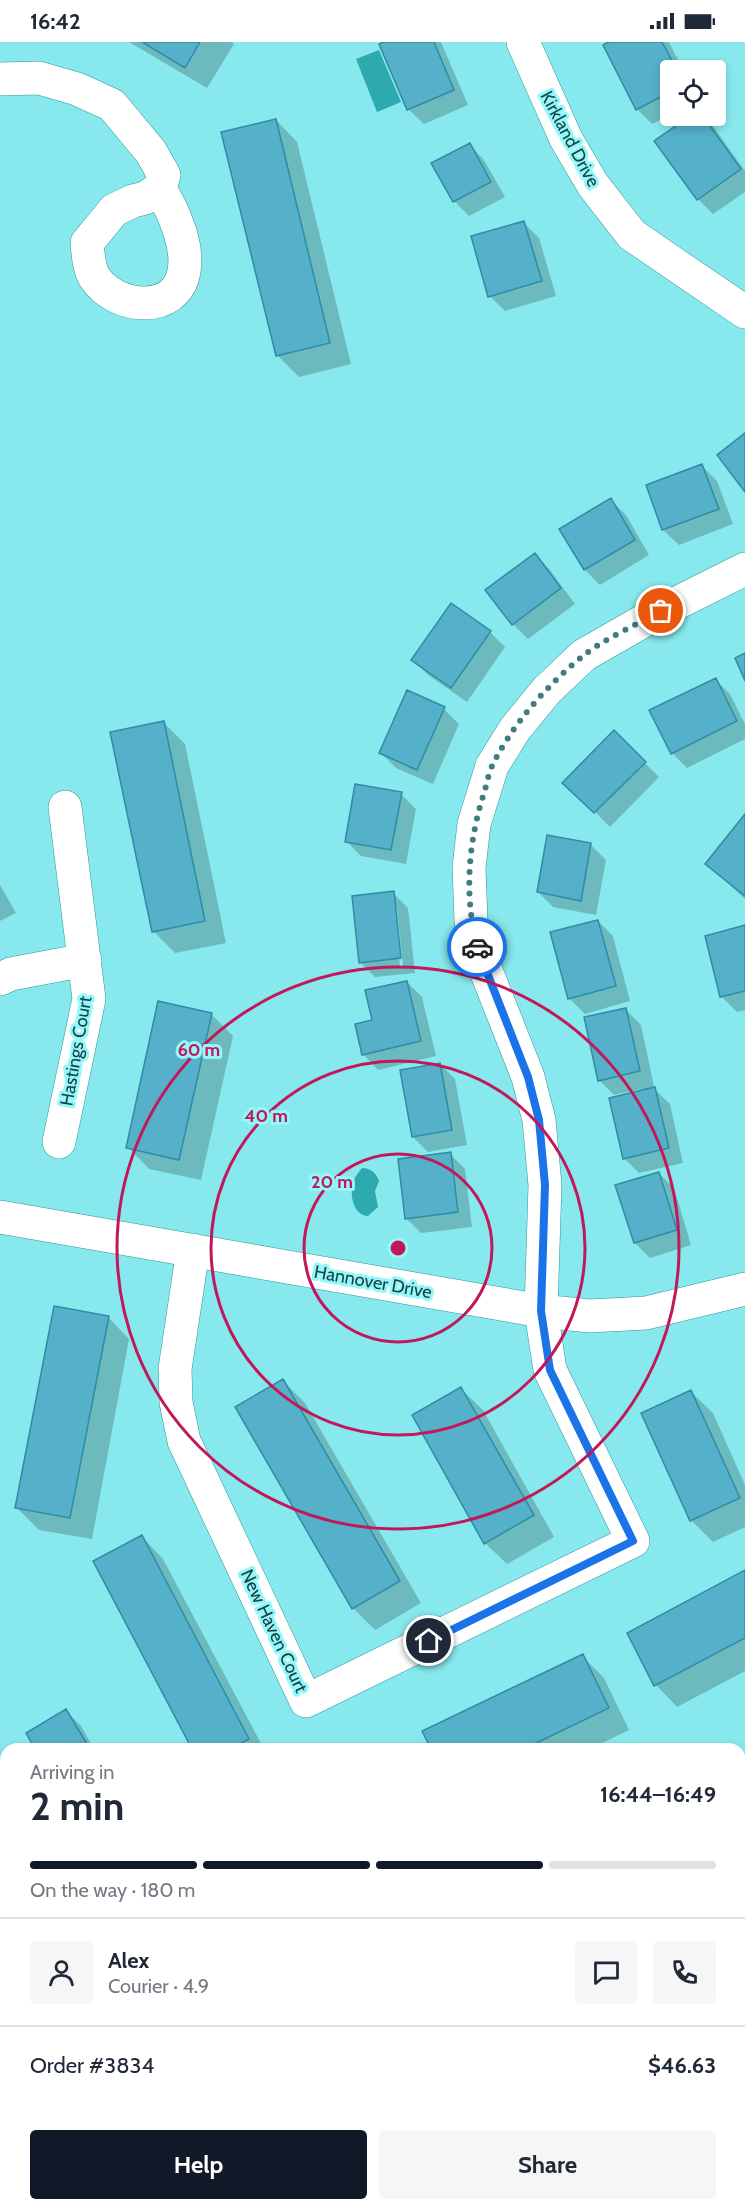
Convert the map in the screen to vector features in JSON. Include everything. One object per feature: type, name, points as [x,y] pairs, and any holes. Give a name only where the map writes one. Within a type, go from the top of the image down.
[{"type":"street","name":"Kirkland Drive","points":[[523,42],[566,139],[592,185],[632,235],[745,312]]},
{"type":"street","points":[[0,79],[39,78],[77,89],[112,105],[151,152],[164,175],[161,188]]},
{"type":"street","points":[[541,1311],[545,1185],[539,1120],[528,1077],[489,981],[477,948],[471,921],[469,867],[474,824],[492,766],[515,729],[546,690],[584,655],[661,611],[745,569]]},
{"type":"street","name":"Hastings Court","points":[[59,1142],[89,999],[65,807]]},
{"type":"street","points":[[0,979],[11,974],[85,960]]},
{"type":"street","name":"Hannover Drive","points":[[0,1216],[541,1311],[590,1316],[646,1313],[745,1289]]},
{"type":"street","name":"New Haven Court","points":[[193,1250],[175,1369],[176,1402],[184,1441],[306,1701],[633,1541],[550,1370],[541,1311]]},
{"type":"water","points":[[379,50],[401,102],[377,112],[356,59]]},
{"type":"water","points":[[362,1168],[373,1171],[379,1181],[375,1191],[378,1207],[368,1216],[358,1212],[352,1196],[354,1180]]},
{"type":"building","points":[[142,42],[200,42],[185,68]]},
{"type":"building","points":[[383,42],[434,42],[454,90],[407,110],[379,44]]},
{"type":"building","points":[[608,42],[662,42],[672,60],[660,60],[660,97],[636,110],[603,45]]},
{"type":"building","points":[[276,119],[330,343],[276,356],[221,132]]},
{"type":"building","points":[[676,126],[710,126],[741,169],[697,200],[654,141]]},
{"type":"building","points":[[470,143],[491,182],[453,202],[431,163]]},
{"type":"building","points":[[524,221],[542,281],[488,297],[471,236]]},
{"type":"building","points":[[745,433],[745,492],[717,455]]},
{"type":"building","points":[[702,464],[719,509],[662,530],[646,485]]},
{"type":"building","points":[[611,498],[635,540],[584,570],[559,529]]},
{"type":"building","points":[[535,553],[561,588],[512,625],[485,590]]},
{"type":"building","points":[[451,603],[491,631],[451,688],[411,660]]},
{"type":"building","points":[[745,653],[745,681],[735,658]]},
{"type":"building","points":[[716,678],[737,721],[671,754],[649,710]]},
{"type":"building","points":[[407,690],[445,707],[417,770],[379,753]]},
{"type":"building","points":[[164,721],[205,921],[152,932],[110,732]]},
{"type":"building","points":[[614,730],[646,762],[594,813],[562,783]]},
{"type":"building","points":[[355,784],[402,792],[391,850],[345,842]]},
{"type":"building","points":[[745,814],[745,896],[705,864]]},
{"type":"building","points":[[547,835],[591,843],[581,901],[537,892]]},
{"type":"building","points":[[394,891],[401,958],[359,963],[352,896]]},
{"type":"building","points":[[598,920],[616,986],[568,999],[550,932]]},
{"type":"building","points":[[745,925],[745,991],[720,997],[705,936]]},
{"type":"building","points":[[407,981],[421,1041],[362,1055],[355,1024],[372,1020],[365,990]]},
{"type":"building","points":[[158,1001],[212,1013],[179,1160],[126,1148]]},
{"type":"building","points":[[626,1008],[640,1071],[598,1081],[584,1017]]},
{"type":"building","points":[[440,1063],[452,1130],[412,1137],[400,1070]]},
{"type":"building","points":[[655,1087],[669,1148],[623,1159],[609,1098]]},
{"type":"building","points":[[451,1152],[458,1212],[405,1219],[398,1159]]},
{"type":"building","points":[[659,1172],[677,1230],[634,1243],[615,1185]]},
{"type":"building","points":[[54,1306],[109,1316],[70,1518],[15,1508]]},
{"type":"building","points":[[283,1379],[400,1581],[352,1609],[235,1407]]},
{"type":"building","points":[[461,1387],[534,1515],[484,1544],[412,1415]]},
{"type":"building","points":[[691,1390],[740,1498],[690,1521],[641,1413]]},
{"type":"building","points":[[142,1535],[249,1739],[242,1743],[189,1743],[93,1561]]},
{"type":"building","points":[[745,1570],[745,1638],[654,1686],[627,1633]]},
{"type":"building","points":[[583,1654],[609,1708],[536,1743],[428,1743],[422,1731]]},
{"type":"building","points":[[66,1709],[86,1743],[32,1743],[26,1733]]},
{"type":"way so far","points":[[477,947],[471,921],[469,867],[474,824],[492,766],[515,729],[546,690],[584,655],[661,611]]},
{"type":"route","points":[[429,1641],[633,1541],[550,1370],[541,1311],[545,1185],[539,1120],[528,1077],[477,947]]}]
